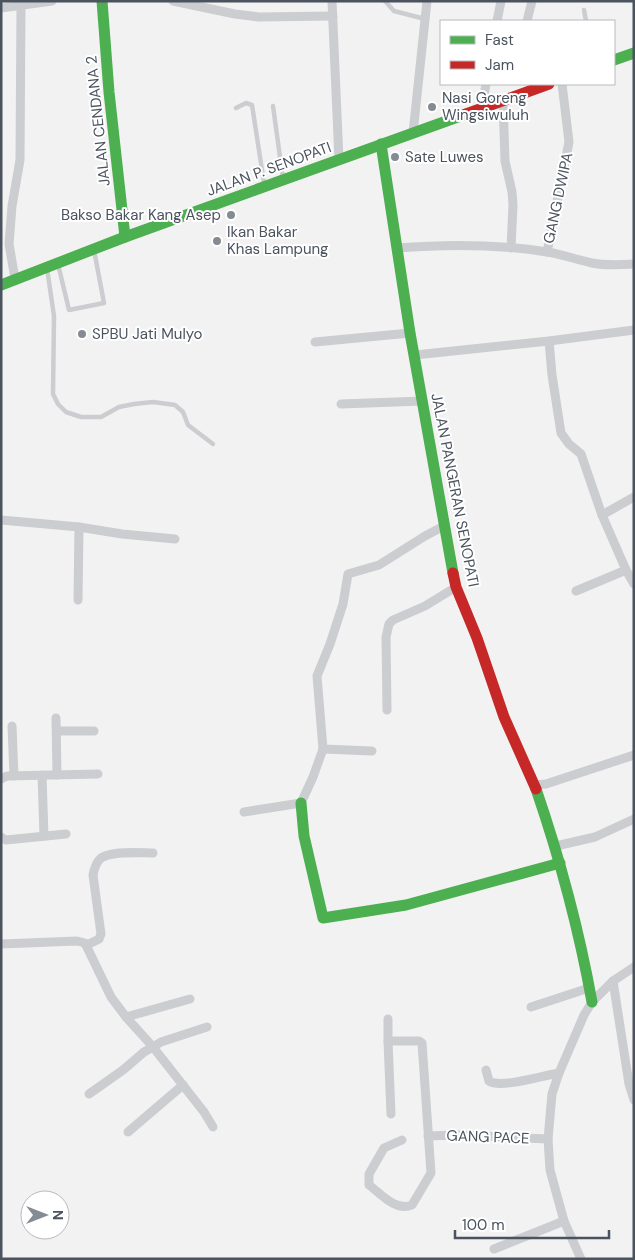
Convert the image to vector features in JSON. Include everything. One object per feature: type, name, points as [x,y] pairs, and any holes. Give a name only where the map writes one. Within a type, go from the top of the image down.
[{"type":"street","points":[[1,8],[52,1]]},
{"type":"street","name":"JALAN CENDANA 2","points":[[102,1],[109,92],[125,237]]},
{"type":"street","points":[[173,1],[235,14],[259,16],[333,16]]},
{"type":"street","points":[[332,1],[339,160]]},
{"type":"street","points":[[413,133],[426,1]]},
{"type":"street","points":[[497,20],[501,1]]},
{"type":"street","points":[[527,20],[532,1]]},
{"type":"street","points":[[16,279],[9,244],[12,206],[20,160],[21,4]]},
{"type":"street","points":[[615,60],[634,53]]},
{"type":"street","points":[[482,108],[486,85]]},
{"type":"street","name":"GANG DWIPA","points":[[547,252],[569,142],[562,85]]},
{"type":"street","name":"JALAN P. SENOPATI","points":[[1,285],[125,237],[482,108],[531,87]]},
{"type":"street","points":[[503,100],[505,161],[513,205],[511,248]]},
{"type":"street","name":"JALAN PANGERAN SENOPATI","points":[[382,144],[410,333],[456,587],[477,638],[504,717],[535,785],[556,846],[584,959],[592,1002]]},
{"type":"street","points":[[397,248],[440,244],[511,248],[547,252],[593,263],[609,265],[634,264]]},
{"type":"street","points":[[415,355],[634,330]]},
{"type":"street","points":[[315,342],[410,333]]},
{"type":"street","points":[[549,341],[561,432],[569,444],[581,454],[602,515],[634,584]]},
{"type":"street","points":[[341,404],[423,401]]},
{"type":"street","points":[[602,515],[634,497]]},
{"type":"street","points":[[1,520],[79,527],[122,534],[175,539]]},
{"type":"street","points":[[444,526],[424,536],[379,565],[348,574],[343,604],[317,676],[323,749],[301,803],[304,836],[324,918],[406,905],[560,863]]},
{"type":"street","points":[[78,600],[79,527]]},
{"type":"street","points":[[576,591],[626,570]]},
{"type":"street","points":[[387,710],[386,637],[389,624],[393,620],[425,606],[456,587]]},
{"type":"street","points":[[56,718],[57,775]]},
{"type":"street","points":[[12,726],[14,776]]},
{"type":"street","points":[[56,731],[94,731]]},
{"type":"street","points":[[323,749],[372,751]]},
{"type":"street","points":[[535,785],[546,784],[634,755]]},
{"type":"street","points":[[1,779],[7,776],[98,774]]},
{"type":"street","points":[[42,775],[44,836]]},
{"type":"street","points":[[244,812],[301,803]]},
{"type":"street","points":[[556,846],[595,837],[634,819]]},
{"type":"street","points":[[1,837],[6,840],[66,834]]},
{"type":"street","points":[[87,945],[99,939],[101,934],[93,875],[100,858],[112,854],[153,852]]},
{"type":"street","points":[[1,944],[82,941],[87,945],[111,996],[204,1112],[213,1127]]},
{"type":"street","points":[[581,1259],[564,1221],[550,1170],[548,1139],[552,1094],[558,1072],[584,1015],[592,1002],[614,981],[634,967]]},
{"type":"street","points":[[614,981],[629,1084],[634,1100]]},
{"type":"street","points":[[531,1007],[588,988]]},
{"type":"street","points":[[126,1017],[190,999]]},
{"type":"street","points":[[388,1019],[391,1114]]},
{"type":"street","points":[[89,1094],[123,1070],[144,1052],[161,1042],[207,1027]]},
{"type":"street","points":[[388,1041],[419,1041],[422,1044],[431,1173],[412,1206],[407,1208],[395,1205],[369,1184],[369,1174],[384,1148],[402,1140]]},
{"type":"street","points":[[486,1070],[489,1081],[493,1084],[519,1081],[558,1072]]},
{"type":"street","points":[[128,1132],[183,1086]]},
{"type":"street","name":"GANG PACE","points":[[428,1136],[457,1135],[548,1139]]},
{"type":"street","points":[[494,1249],[564,1221]]},
{"type":"lane","points":[[385,1],[394,11],[425,20]]},
{"type":"lane","points":[[584,10],[586,20]]},
{"type":"lane","points":[[236,108],[246,103],[252,106],[265,187]]},
{"type":"lane","points":[[273,106],[283,180]]},
{"type":"lane","points":[[58,263],[69,310],[104,303],[94,249]]},
{"type":"lane","points":[[47,267],[54,316],[53,394],[58,404],[66,412],[81,417],[101,417],[119,407],[134,404],[153,402],[174,405],[183,412],[188,425],[212,444]]},
{"type":"traffic: fast","points":[[102,1],[109,92],[125,237]]},
{"type":"traffic: fast","points":[[615,60],[634,53]]},
{"type":"traffic: fast","points":[[1,285],[125,237],[466,114]]},
{"type":"traffic: fast","points":[[381,144],[410,333],[453,573]]},
{"type":"traffic: fast","points":[[536,789],[568,895],[592,1002]]},
{"type":"traffic: fast","points":[[301,803],[304,836],[323,918],[406,905],[560,863]]},
{"type":"traffic: jam","points":[[466,114],[546,85]]},
{"type":"traffic: jam","points":[[453,573],[456,587],[477,638],[504,717],[536,789]]},
{"type":"place","name":"Nasi Goreng Wingsiwuluh","points":[[432,107]]},
{"type":"place","name":"Sate Luwes","points":[[395,157]]},
{"type":"place","name":"Bakso Bakar Kang Asep","points":[[231,215]]},
{"type":"place","name":"Ikan Bakar Khas Lampung","points":[[217,241]]},
{"type":"place","name":"SPBU Jati Mulyo","points":[[82,334]]}]
